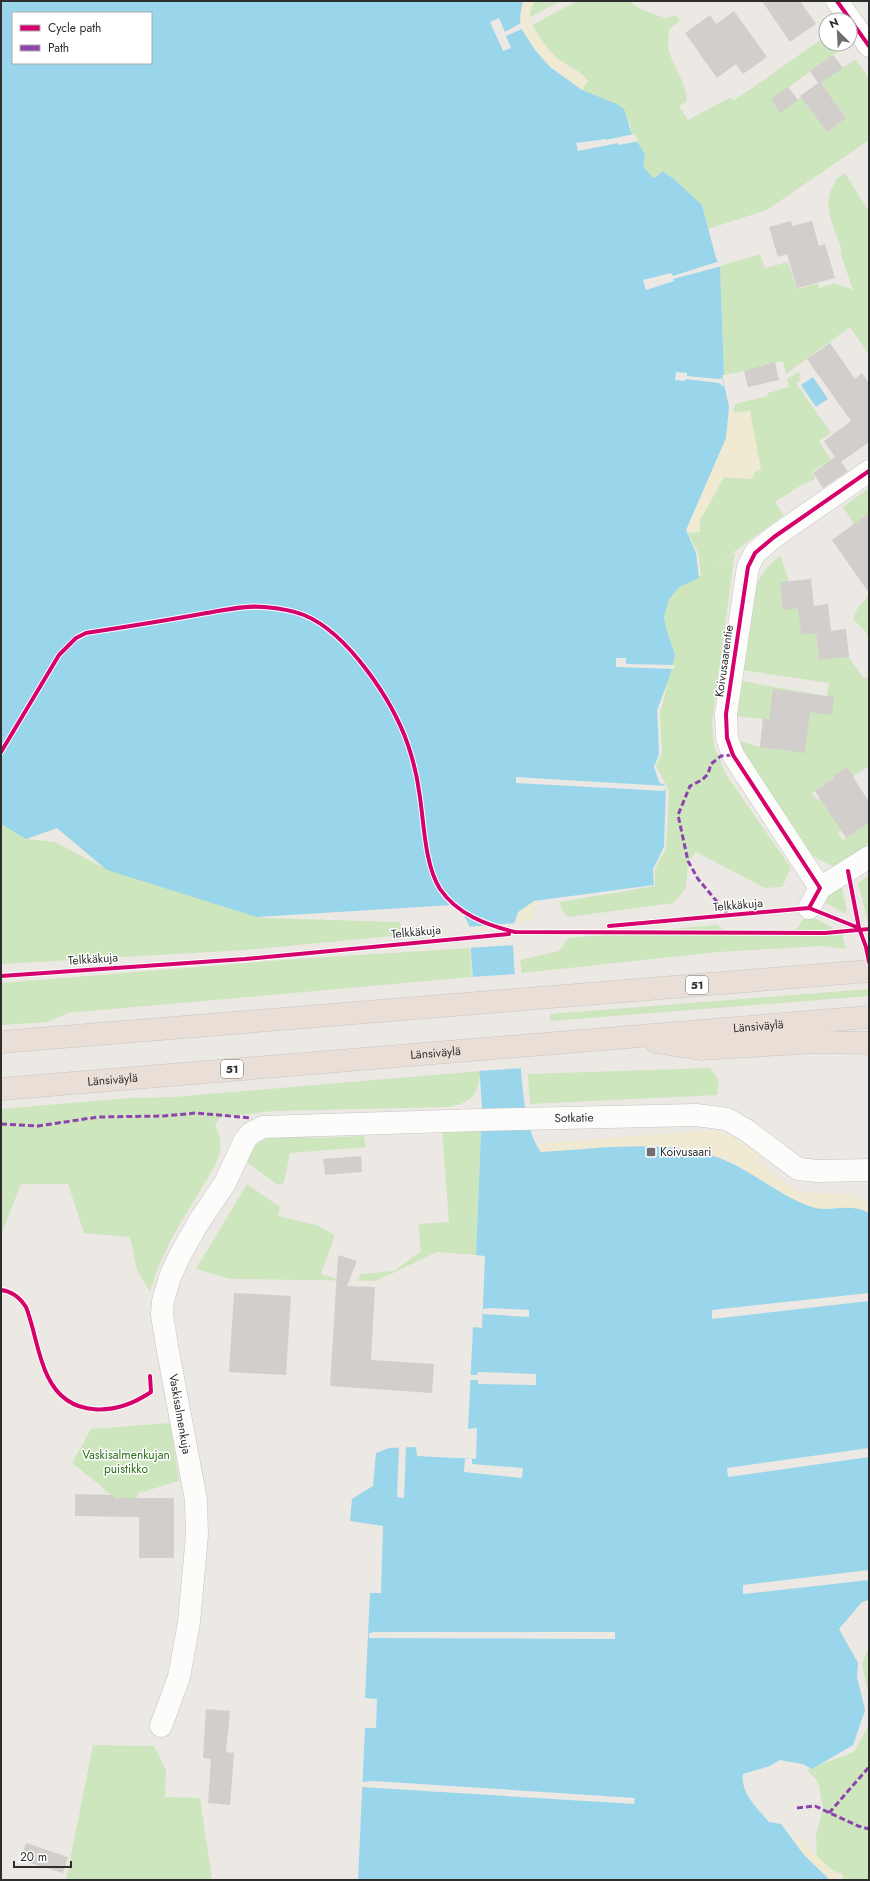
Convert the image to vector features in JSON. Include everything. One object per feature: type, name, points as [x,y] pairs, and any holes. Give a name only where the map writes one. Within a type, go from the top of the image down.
[{"type":"highway","name":"51","points":[[1,1042],[869,971]]},
{"type":"highway","name":"Länsiväylä","points":[[1,1089],[528,1044],[869,1017]]},
{"type":"highway","points":[[619,1037],[702,1049],[816,1042],[869,1043]]},
{"type":"street","points":[[837,1],[869,46]]},
{"type":"street","name":"Koivusaarentie","points":[[820,888],[733,755],[727,738],[726,714],[748,567],[755,553],[774,537],[869,471]]},
{"type":"street","points":[[809,908],[820,888],[869,858]]},
{"type":"street","name":"Sotkatie","points":[[263,1127],[696,1115],[727,1119],[746,1130],[798,1169],[818,1171],[869,1170]]},
{"type":"street","name":"Vaskisalmenkuja","points":[[161,1726],[179,1677],[189,1622],[197,1535],[196,1500],[167,1346],[162,1315],[163,1301],[170,1277],[179,1256],[198,1223],[225,1183],[245,1140],[251,1133],[263,1127]]},
{"type":"green space","points":[[535,1],[561,1],[530,17],[530,9]]},
{"type":"green space","points":[[577,1],[629,1],[639,8],[666,18],[677,15],[680,21],[669,29],[668,42],[672,60],[685,88],[687,101],[679,106],[688,120],[729,98],[735,100],[818,42],[818,52],[837,52],[771,100],[780,112],[801,97],[827,132],[846,118],[821,83],[854,60],[857,61],[869,79],[869,140],[767,210],[708,229],[702,205],[658,176],[653,178],[643,166],[645,154],[631,132],[630,123],[599,112],[582,90],[588,81],[585,77],[552,54],[532,25]]},
{"type":"green space","points":[[845,173],[869,212],[869,355],[850,327],[786,374],[783,361],[760,366],[760,368],[724,375],[720,266],[760,254],[765,268],[788,262],[797,289],[818,283],[819,288],[835,283],[853,290],[840,252],[842,251],[830,216],[829,207],[831,190],[836,182],[835,180]]},
{"type":"green space","points":[[799,372],[801,376],[799,378],[801,380],[796,383],[831,433],[819,441],[831,460],[812,472],[815,479],[800,486],[775,502],[784,515],[701,576],[698,553],[688,533],[700,532],[700,520],[724,477],[751,479],[750,411],[733,413],[735,404],[768,396],[768,393],[789,387],[787,379]]},
{"type":"green space","points":[[869,488],[869,523],[854,524],[843,507]]},
{"type":"green space","points":[[686,530],[696,553],[699,577],[735,552],[712,722],[714,745],[725,773],[791,868],[782,887],[765,888],[696,852],[688,861],[686,888],[674,903],[568,917],[562,910],[559,902],[655,886],[655,869],[666,848],[669,791],[656,766],[662,752],[660,712],[668,682],[657,710],[659,739],[640,658]]},
{"type":"green space","points":[[780,555],[789,581],[780,583],[783,609],[798,608],[801,635],[816,633],[819,660],[849,657],[864,679],[869,676],[869,766],[851,777],[846,771],[812,793],[817,800],[820,798],[841,831],[838,833],[843,840],[869,823],[869,844],[834,867],[809,854],[736,740],[760,747],[763,719],[735,716],[741,681],[827,696],[829,683],[742,670],[756,585],[764,571]]},
{"type":"green space","points":[[869,595],[869,641],[866,632],[853,619],[857,609]]},
{"type":"green space","points":[[1,646],[263,918],[400,922],[403,935],[245,950],[1,964]],"holes":[[[57,828],[104,868],[55,842],[27,839]]]},
{"type":"green space","points":[[869,875],[869,927],[858,883]]},
{"type":"green space","points":[[842,887],[847,910],[844,913],[822,901],[822,899]]},
{"type":"green space","points":[[804,919],[816,919],[841,932],[846,949],[823,946],[718,952],[522,973],[520,960],[559,951],[568,938],[717,925],[731,935],[795,930]]},
{"type":"green space","points":[[470,948],[472,977],[68,1013],[48,1022],[1,1025],[1,983],[295,959]]},
{"type":"green space","points":[[869,989],[869,996],[550,1021],[550,1014]]},
{"type":"green space","points":[[710,1068],[719,1081],[717,1095],[530,1104],[528,1074]]},
{"type":"green space","points":[[480,1071],[478,1086],[473,1096],[463,1103],[449,1107],[273,1111],[221,1117],[215,1125],[219,1134],[221,1148],[218,1158],[169,1245],[158,1268],[150,1292],[137,1270],[130,1237],[84,1233],[68,1184],[21,1184],[1,1235],[1,1109],[129,1098],[173,1097]]},
{"type":"green space","points":[[442,1131],[481,1131],[476,1255],[437,1252],[376,1281],[357,1281],[361,1274],[394,1271],[421,1251],[418,1224],[449,1222]]},
{"type":"green space","points":[[295,1135],[314,1138],[364,1136],[366,1147],[290,1153],[284,1183],[278,1185],[249,1164],[247,1159],[256,1145],[261,1141],[272,1137]]},
{"type":"green space","points":[[247,1184],[280,1207],[278,1216],[316,1225],[335,1235],[321,1274],[333,1278],[355,1281],[230,1279],[196,1269]]},
{"type":"green space","name":"Vaskisalmenkujan puistikko","points":[[170,1423],[179,1481],[139,1493],[127,1517],[109,1494],[72,1463],[91,1429]]},
{"type":"green space","points":[[869,1647],[869,1697],[862,1664]]},
{"type":"green space","points":[[857,1677],[865,1710],[853,1745],[819,1765],[854,1752],[869,1725],[869,1880],[842,1880],[843,1875],[817,1862],[816,1835],[823,1807],[818,1782],[807,1770],[811,1768],[803,1764],[780,1760]]},
{"type":"green space","points":[[93,1745],[154,1746],[166,1770],[165,1797],[200,1798],[212,1880],[66,1880]]},
{"type":"sand","points":[[523,1],[535,1],[530,14],[532,25],[540,38],[557,58],[586,78],[588,81],[582,90],[550,67],[535,50],[521,28],[520,16]]},
{"type":"sand","points":[[729,407],[733,413],[750,411],[761,469],[755,472],[752,479],[724,477],[700,519],[700,532],[686,530],[726,438]]},
{"type":"sand","points":[[539,900],[531,921],[514,922],[518,912],[533,901]]},
{"type":"sand","points":[[711,1130],[734,1137],[759,1154],[758,1161],[798,1192],[853,1195],[869,1203],[869,1213],[854,1208],[819,1209],[812,1207],[788,1196],[731,1163],[699,1152],[677,1148],[631,1146],[541,1152],[535,1144]]},
{"type":"sand","points":[[802,1838],[809,1849],[840,1877],[839,1880],[830,1880],[804,1855],[793,1840]]},
{"type":"water","points":[[1,1],[523,1],[520,16],[521,28],[535,50],[550,67],[582,90],[617,104],[624,109],[631,132],[645,154],[643,166],[653,178],[658,176],[662,171],[674,179],[702,205],[716,258],[720,266],[724,375],[722,375],[729,407],[726,438],[686,530],[696,553],[699,578],[679,587],[669,599],[664,617],[675,655],[670,675],[657,710],[659,754],[654,767],[659,782],[666,786],[664,847],[653,869],[654,885],[534,901],[518,912],[512,930],[523,1094],[529,1127],[534,1141],[541,1152],[631,1146],[677,1148],[699,1152],[731,1163],[788,1196],[812,1207],[819,1209],[854,1208],[869,1213],[869,1600],[862,1602],[839,1629],[858,1663],[857,1677],[865,1710],[853,1745],[812,1769],[803,1764],[780,1760],[770,1766],[743,1774],[744,1788],[755,1806],[769,1822],[781,1824],[804,1855],[830,1880],[358,1880],[365,1728],[376,1728],[377,1699],[365,1698],[370,1593],[381,1593],[383,1526],[350,1521],[352,1499],[373,1486],[376,1453],[389,1448],[416,1447],[417,1456],[476,1459],[477,1428],[468,1429],[473,1327],[482,1328],[485,1256],[476,1255],[482,1107],[469,925],[462,912],[452,905],[257,917],[107,870],[57,828],[26,839],[1,824]]},
{"type":"water","points":[[813,377],[828,399],[816,407],[801,385]]},
{"type":"pier","points":[[499,18],[505,32],[523,22],[524,28],[506,36],[511,48],[503,51],[490,22]]},
{"type":"pier","points":[[634,134],[639,141],[619,145],[618,143],[578,151],[576,143],[606,140]]},
{"type":"pier","points":[[720,261],[722,266],[673,279],[674,281],[646,290],[643,280],[671,273],[673,276]]},
{"type":"pier","points":[[676,372],[687,373],[687,376],[722,378],[724,387],[719,383],[686,379],[685,381],[675,380]]},
{"type":"pier","points":[[616,658],[626,658],[626,664],[675,665],[674,669],[616,667]]},
{"type":"pier","points":[[516,777],[666,786],[665,791],[516,783]]},
{"type":"pier","points":[[516,923],[514,930],[515,945],[468,948],[467,927]]},
{"type":"pier","points":[[517,974],[524,1068],[478,1071],[470,977]]},
{"type":"pier","points":[[869,1293],[869,1301],[712,1319],[712,1310]]},
{"type":"pier","points":[[493,1308],[529,1310],[529,1317],[483,1314],[483,1309]]},
{"type":"pier","points":[[478,1372],[536,1374],[536,1385],[478,1384],[478,1380],[470,1380],[470,1375],[477,1375]]},
{"type":"pier","points":[[399,1446],[406,1447],[404,1498],[397,1497]]},
{"type":"pier","points":[[869,1448],[869,1457],[728,1477],[727,1468]]},
{"type":"pier","points":[[465,1459],[472,1459],[472,1464],[523,1468],[522,1478],[464,1472]]},
{"type":"pier","points":[[869,1570],[869,1580],[743,1594],[743,1585]]},
{"type":"pier","points":[[615,1632],[615,1639],[369,1638],[369,1633]]},
{"type":"pier","points":[[374,1781],[635,1798],[634,1804],[361,1787],[361,1782]]},
{"type":"building","points":[[762,1],[800,1],[816,24],[790,42]]},
{"type":"building","points":[[734,11],[767,57],[743,74],[736,64],[717,78],[685,33],[710,15],[716,24]]},
{"type":"building","points":[[833,55],[843,68],[821,83],[846,118],[827,132],[800,96],[818,83],[810,71]]},
{"type":"building","points":[[788,87],[798,100],[780,113],[771,99]]},
{"type":"building","points":[[791,221],[792,226],[812,221],[819,246],[825,244],[835,278],[797,288],[787,254],[778,257],[769,227]]},
{"type":"building","points":[[830,343],[855,379],[862,373],[869,383],[869,442],[841,462],[848,471],[823,488],[813,473],[835,457],[824,441],[851,421],[807,359]]},
{"type":"building","points":[[775,362],[779,380],[748,387],[744,371]]},
{"type":"building","points":[[869,513],[869,593],[832,540]]},
{"type":"building","points":[[811,579],[814,606],[828,604],[831,631],[846,629],[849,657],[819,660],[816,633],[801,635],[798,608],[783,610],[780,582]]},
{"type":"building","points":[[773,689],[834,697],[832,715],[810,712],[805,753],[760,747],[763,719],[769,720]]},
{"type":"building","points":[[847,767],[869,802],[869,823],[846,838],[815,791],[835,778],[834,776]]},
{"type":"building","points":[[361,1156],[362,1172],[325,1175],[323,1159]]},
{"type":"building","points":[[338,1255],[357,1261],[347,1286],[375,1287],[371,1360],[434,1364],[432,1393],[330,1386]]},
{"type":"building","points":[[234,1293],[291,1296],[286,1375],[229,1372]]},
{"type":"building","points":[[75,1494],[114,1495],[114,1498],[174,1498],[174,1558],[139,1558],[139,1517],[75,1516]]},
{"type":"building","points":[[206,1709],[230,1711],[226,1752],[234,1753],[230,1805],[208,1803],[211,1759],[203,1758]]},
{"type":"building","points":[[26,1843],[68,1857],[63,1873],[20,1860]]},
{"type":"marked path","points":[[729,916],[698,879],[688,861],[678,815],[690,786],[702,780],[708,774],[711,764],[721,756],[733,755]]},
{"type":"marked path","points":[[1,1124],[38,1126],[98,1117],[164,1116],[196,1113],[252,1118]]},
{"type":"marked path","points":[[829,1813],[869,1767]]},
{"type":"marked path","points":[[797,1808],[815,1806],[858,1826],[869,1829]]},
{"type":"cycle path","points":[[837,1],[869,46]]},
{"type":"cycle path","points":[[809,908],[820,888],[733,755],[727,738],[726,714],[748,567],[755,553],[774,537],[869,471]]},
{"type":"cycle path","points":[[1,752],[59,655],[76,638],[86,633],[240,608],[264,607],[299,613],[320,624],[337,637],[352,652],[367,670],[392,709],[412,756],[421,802],[425,841],[435,879],[447,898],[464,912],[473,917],[493,926],[515,932],[825,933],[869,929]]},
{"type":"cycle path","points":[[848,871],[859,928],[866,947],[869,962]]},
{"type":"cycle path","name":"Telkkäkuja","points":[[609,926],[809,908],[859,928]]},
{"type":"cycle path","name":"Telkkäkuja","points":[[1,976],[245,959],[509,934]]},
{"type":"cycle path","points":[[1,1290],[9,1292],[15,1296],[26,1307],[44,1369],[57,1391],[68,1401],[81,1407],[95,1409],[109,1409],[124,1405],[138,1400],[151,1392],[150,1376]]},
{"type":"place","name":"Koivusaari","points":[[651,1152]]}]
